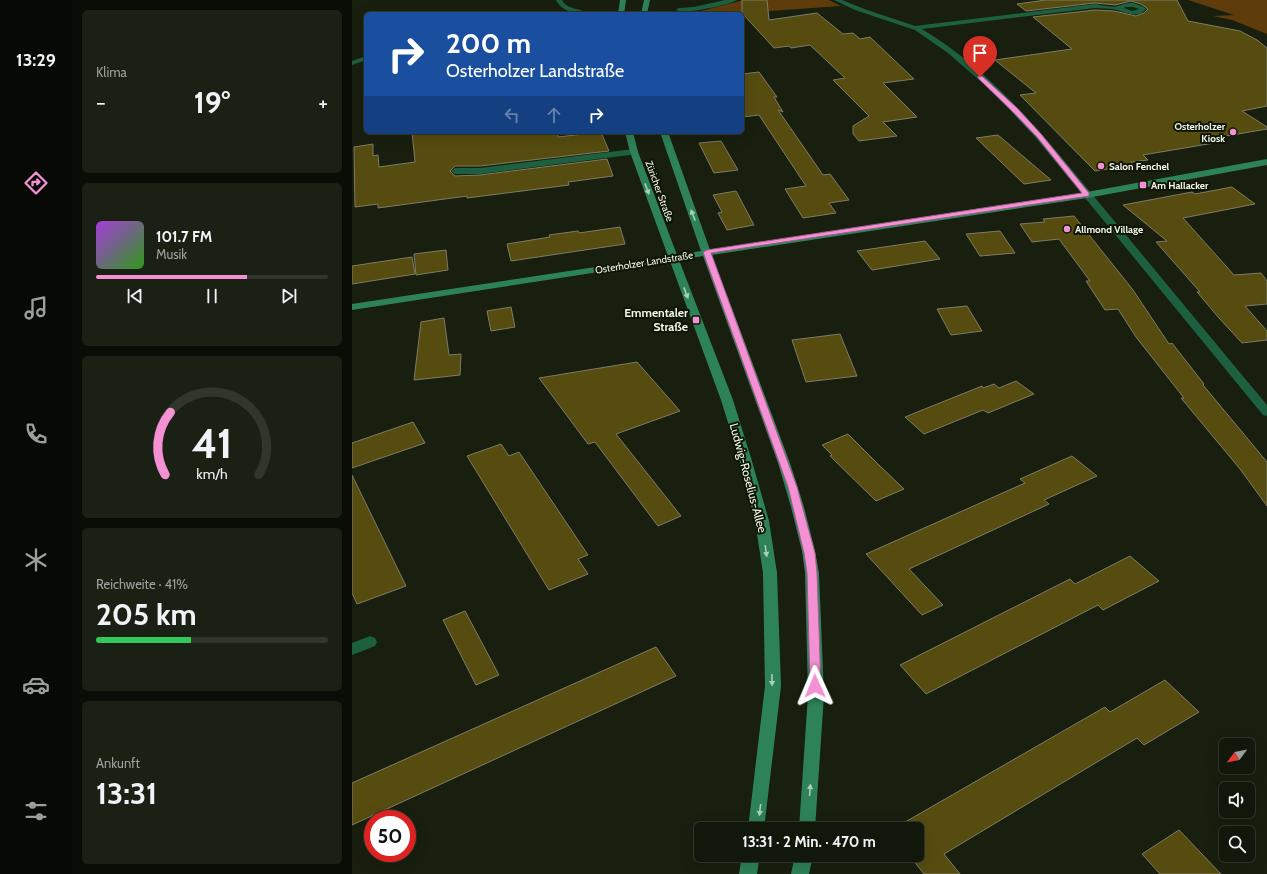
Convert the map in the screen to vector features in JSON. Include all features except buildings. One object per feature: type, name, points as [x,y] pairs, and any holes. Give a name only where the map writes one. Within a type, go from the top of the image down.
[{"type":"main road","points":[[620,12],[623,0]]},
{"type":"main road","points":[[644,12],[647,0]]},
{"type":"main road","name":"Züricher Straße","points":[[630,134],[634,152],[672,257]]},
{"type":"main road","name":"Züricher Straße","points":[[665,134],[678,177],[707,252]]},
{"type":"main road","name":"Osterholzer Landstraße","points":[[352,307],[672,257],[1087,195],[1267,162]]},
{"type":"main road","points":[[707,252],[792,487],[810,553],[816,695],[807,822]]},
{"type":"main road","name":"Ludwig-Roselius-Allee","points":[[672,257],[726,400],[745,458],[762,521],[770,573],[773,686],[757,822]]},
{"type":"main road","points":[[748,874],[750,862]]},
{"type":"main road","points":[[800,874],[803,862]]},
{"type":"street","points":[[559,0],[561,4],[569,9],[579,12]]},
{"type":"street","points":[[679,10],[694,9],[734,0]]},
{"type":"street","points":[[836,0],[849,6],[915,28],[937,41],[1014,110],[1039,136],[1267,412]]},
{"type":"street","points":[[915,28],[1095,6],[1120,8]]},
{"type":"street","points":[[352,63],[364,59]]},
{"type":"street","points":[[455,171],[480,171],[634,152]]},
{"type":"street","points":[[352,649],[370,642]]},
{"type":"shaded area","points":[[744,0],[829,0],[841,6],[744,13],[697,12]]},
{"type":"shaded area","points":[[1188,0],[1267,0],[1267,34],[1232,20],[1213,16],[1234,15]]},
{"type":"place","name":"Osterholzer Kiosk","points":[[1233,132]]},
{"type":"place","name":"Salon Fenchel","points":[[1101,166]]},
{"type":"place","name":"Am Hallacker","points":[[1143,185]]},
{"type":"place","name":"Allmond Village","points":[[1067,229]]},
{"type":"place","name":"Emmentaler Straße","points":[[696,320]]},
{"type":"route","points":[[815,686],[812,573],[810,553],[792,487],[707,252],[1087,195],[1039,136],[980,77]]}]
